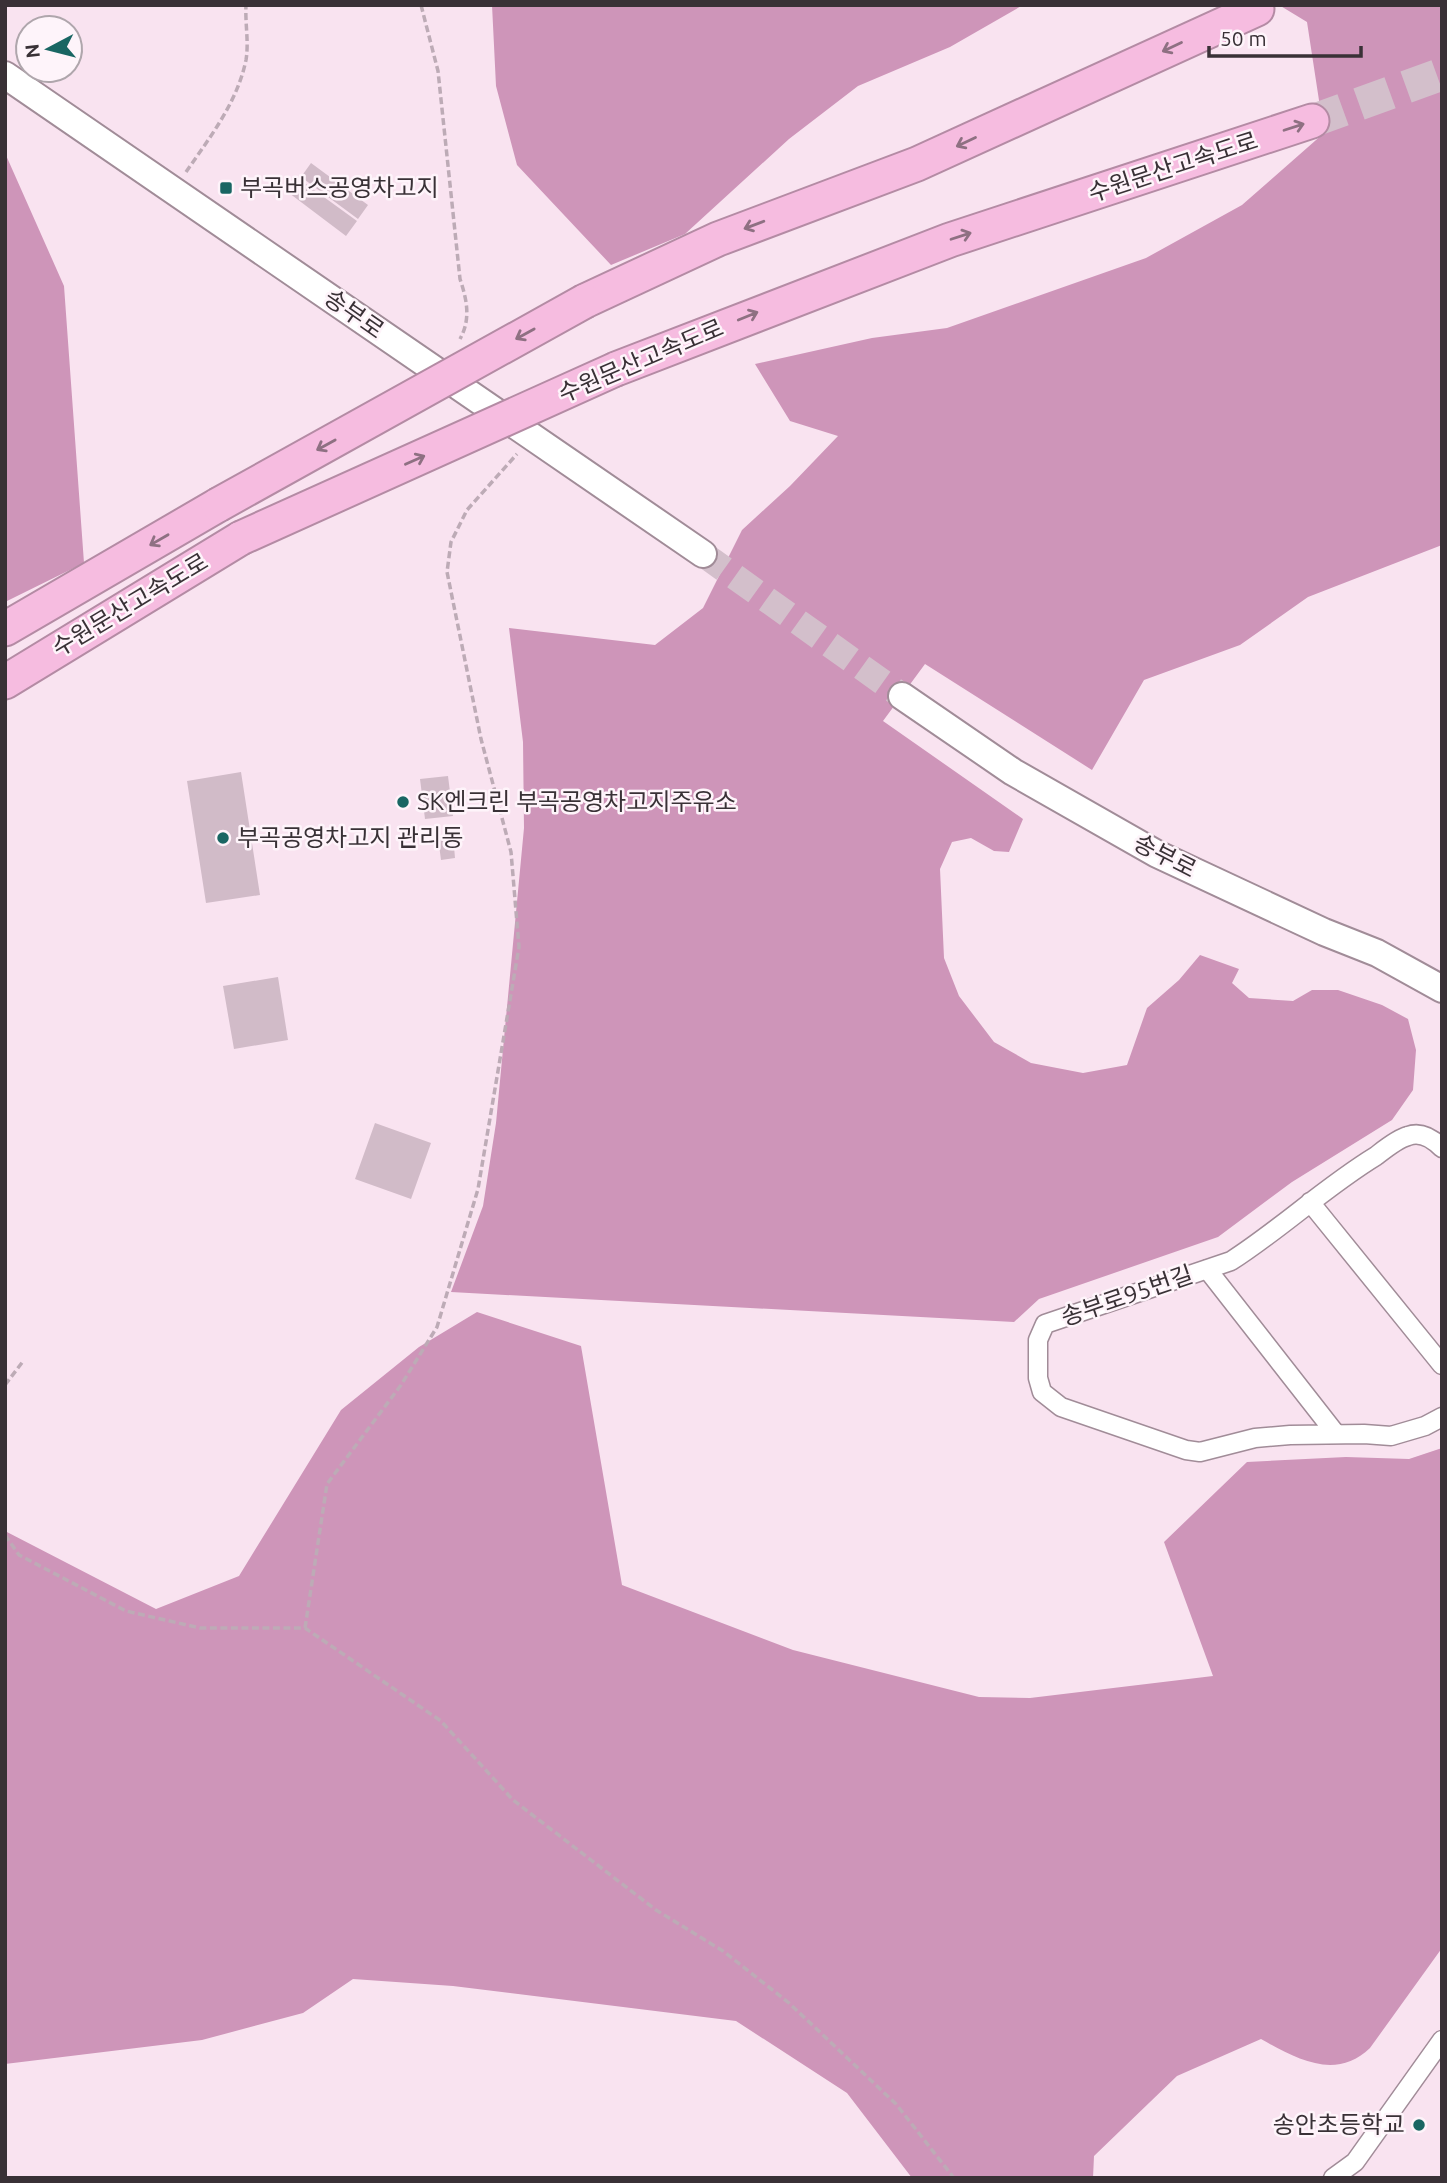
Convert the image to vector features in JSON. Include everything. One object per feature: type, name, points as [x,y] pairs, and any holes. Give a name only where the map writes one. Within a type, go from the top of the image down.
[{"type":"highway","name":"수원문산고속도로","points":[[5,629],[218,505],[585,301],[718,239],[917,164],[1257,9]]},
{"type":"highway","name":"수원문산고속도로","points":[[5,682],[241,538],[617,369],[950,240],[1312,121]]},
{"type":"street","name":"송부로","points":[[5,75],[703,554]]},
{"type":"street","name":"송부로","points":[[902,696],[1013,772],[1157,854],[1324,932],[1377,953],[1442,989]]},
{"type":"street","name":"송부로95번길","points":[[1442,1148],[1423,1135],[1408,1136],[1358,1166],[1231,1261],[1045,1324],[1038,1340],[1038,1378],[1042,1392],[1061,1407],[1186,1450],[1200,1452],[1255,1438],[1290,1435],[1391,1436],[1425,1426],[1442,1417]]},
{"type":"street","points":[[1310,1202],[1442,1365]]},
{"type":"street","points":[[1207,1269],[1336,1434]]},
{"type":"street","points":[[1333,2178],[1355,2162],[1442,2040]]},
{"type":"path","points":[[173,191],[228,110],[237,88],[246,60],[246,5]]},
{"type":"path","points":[[421,5],[438,71],[460,279],[468,318],[463,334],[439,373]]},
{"type":"path","points":[[305,1628],[327,1484],[401,1385],[437,1327],[478,1189],[519,947],[511,852],[481,739],[447,572],[451,542],[467,510],[531,436]]},
{"type":"path","points":[[5,1385],[24,1360]]},
{"type":"path","points":[[5,1535],[19,1556],[126,1611],[200,1628],[305,1628],[441,1721],[513,1800],[656,1910],[723,1951],[789,2003],[895,2105],[954,2178]]},
{"type":"shaded area","points":[[492,5],[1023,5],[950,47],[858,86],[789,139],[685,234],[611,265],[517,165],[496,86]]},
{"type":"shaded area","points":[[1279,5],[1442,5],[1442,545],[1308,597],[1240,645],[1144,680],[1092,770],[925,664],[883,721],[1023,819],[1009,852],[994,851],[971,838],[952,842],[940,869],[944,958],[959,996],[994,1042],[1031,1063],[1083,1073],[1127,1065],[1147,1008],[1179,980],[1200,955],[1239,969],[1232,983],[1249,998],[1293,1001],[1312,990],[1338,990],[1382,1005],[1408,1019],[1416,1050],[1413,1090],[1392,1120],[1292,1182],[1218,1237],[1039,1299],[1014,1322],[451,1292],[483,1206],[496,1123],[524,828],[523,742],[509,628],[655,645],[703,608],[742,530],[790,486],[838,436],[790,421],[755,364],[872,338],[947,328],[1146,258],[1242,205],[1324,133],[1307,22]]},
{"type":"shaded area","points":[[5,153],[64,286],[84,563],[5,602]]},
{"type":"shaded area","points":[[477,1312],[581,1346],[622,1585],[793,1650],[979,1697],[1030,1698],[1213,1676],[1164,1542],[1247,1462],[1346,1457],[1409,1459],[1442,1448],[1442,1948],[1370,2048],[1357,2058],[1330,2065],[1302,2059],[1261,2039],[1177,2076],[1094,2156],[1093,2178],[912,2178],[847,2093],[736,2021],[453,1986],[353,1979],[303,2013],[202,2040],[5,2064],[5,1531],[156,1609],[239,1576],[341,1410],[419,1347]]},
{"type":"building","points":[[311,163],[368,205],[358,219],[301,177]]},
{"type":"building","points":[[299,179],[357,221],[346,236],[289,193]]},
{"type":"building","name":"부곡공영차고지 관리동","points":[[241,772],[260,895],[206,903],[187,781]]},
{"type":"building","points":[[448,776],[453,816],[425,819],[420,779]]},
{"type":"building","points":[[453,835],[455,858],[441,860],[438,837]]},
{"type":"building","points":[[278,977],[288,1040],[234,1049],[223,986]]},
{"type":"building","points":[[375,1123],[431,1143],[411,1199],[355,1179]]},
{"type":"tunnel","points":[[1312,121],[1442,74]]},
{"type":"tunnel","points":[[703,554],[902,696]]},
{"type":"place","name":"부곡버스공영차고지","points":[[226,188]]},
{"type":"place","name":"SK엔크린 부곡공영차고지주유소","points":[[403,802]]},
{"type":"place","name":"부곡공영차고지 관리동","points":[[223,838]]},
{"type":"place","name":"송안초등학교","points":[[1419,2125]]}]
